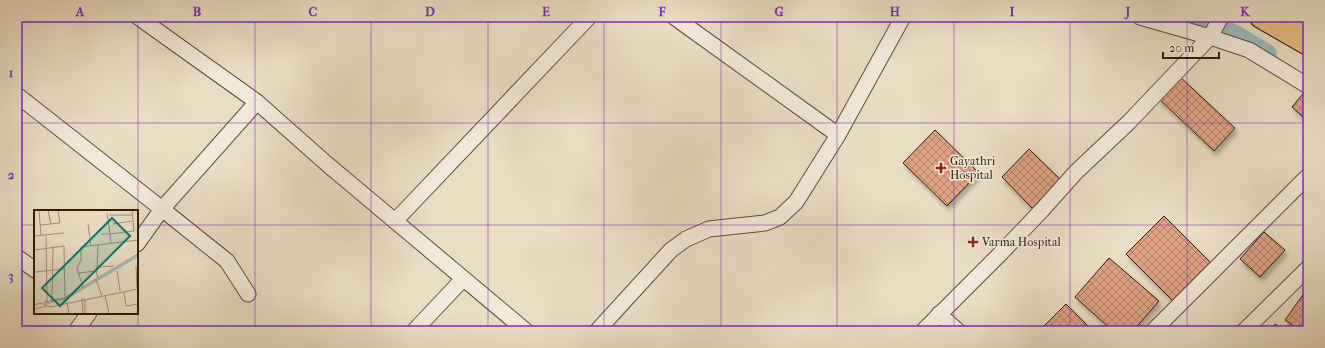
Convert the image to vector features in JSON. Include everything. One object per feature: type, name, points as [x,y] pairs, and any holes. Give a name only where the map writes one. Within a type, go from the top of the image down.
[{"type":"main road","points":[[1261,17],[1308,44]]},
{"type":"main road","points":[[1297,17],[1308,24]]},
{"type":"street","points":[[395,221],[589,17]]},
{"type":"street","points":[[674,17],[838,135]]},
{"type":"street","points":[[597,331],[671,250],[686,239],[709,229],[765,223],[780,217],[796,202],[838,135],[903,17]]},
{"type":"street","points":[[1140,17],[1212,34],[1249,50],[1308,86]]},
{"type":"street","points":[[923,331],[1002,252],[1076,172],[1128,122],[1212,34],[1222,17]]},
{"type":"street","points":[[144,19],[257,102],[327,164],[526,331]]},
{"type":"street","points":[[17,95],[226,261],[248,294]]},
{"type":"street","points":[[138,243],[162,209],[257,102]]},
{"type":"street","points":[[1153,331],[1308,176]]},
{"type":"street","points":[[17,257],[34,269]]},
{"type":"street","points":[[1244,331],[1308,268]]},
{"type":"street","points":[[414,331],[463,278]]},
{"type":"street","points":[[76,331],[87,314]]},
{"type":"street","points":[[939,314],[958,331]]},
{"type":"building","points":[[1179,76],[1235,128],[1214,151],[1158,98]]},
{"type":"building","points":[[1306,90],[1308,92],[1308,121],[1292,107]]},
{"type":"building","name":"Gayathri Hospital","points":[[935,130],[979,173],[947,206],[903,163]]},
{"type":"building","points":[[1029,149],[1064,183],[1036,212],[1002,177]]},
{"type":"building","points":[[1164,216],[1212,264],[1174,302],[1126,254]]},
{"type":"building","points":[[1264,232],[1285,250],[1260,277],[1240,259]]},
{"type":"building","points":[[1109,258],[1159,301],[1133,331],[1113,331],[1075,297]]},
{"type":"building","points":[[1307,289],[1308,331],[1300,331],[1285,320]]},
{"type":"building","points":[[1066,304],[1093,331],[1044,331],[1041,329]]},
{"type":"building","points":[[1275,324],[1285,331],[1270,331]]},
{"type":"waterway","points":[[1194,17],[1235,35],[1267,54]]},
{"type":"place","name":"Gayathri Hospital","points":[[941,168]]},
{"type":"place","name":"Varma Hospital","points":[[973,242]]}]
